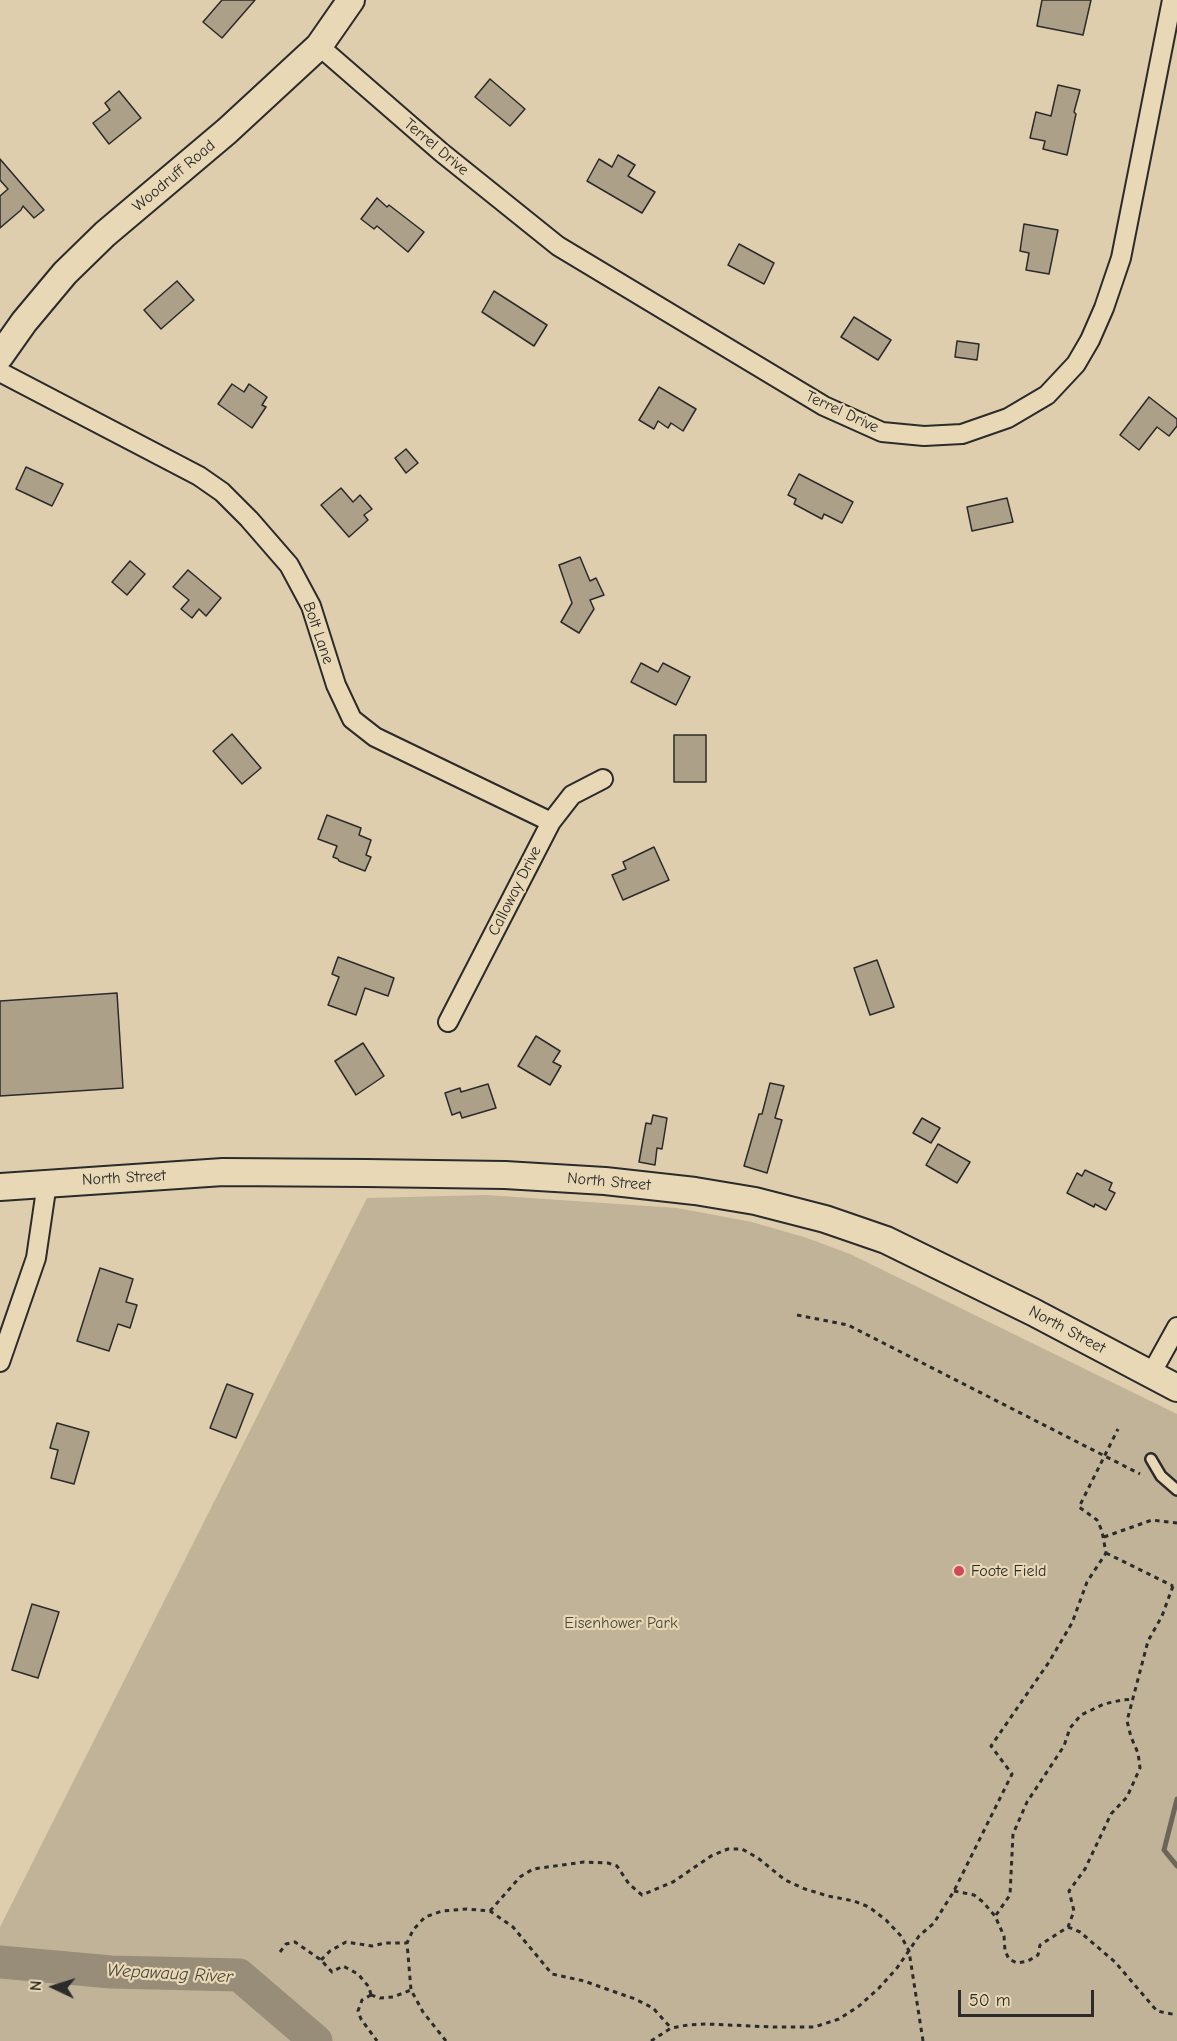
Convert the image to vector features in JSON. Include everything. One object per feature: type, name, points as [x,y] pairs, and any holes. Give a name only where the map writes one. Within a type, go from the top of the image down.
[{"type":"main road","name":"Woodruff Road","points":[[0,356],[24,322],[65,273],[97,242],[227,131],[320,46],[351,0]]},
{"type":"main road","name":"North Street","points":[[0,1187],[224,1172],[494,1175],[605,1180],[755,1201],[825,1219],[886,1240],[1033,1312],[1177,1388]]},
{"type":"street","name":"Terrel Drive","points":[[320,46],[441,152],[558,246],[824,406],[882,432],[924,436],[962,434],[1008,418],[1047,395],[1076,364],[1090,340],[1121,258],[1172,0]]},
{"type":"street","name":"Bolt Lane","points":[[0,372],[199,476],[222,492],[289,565],[311,606],[336,685],[352,719],[375,737],[551,822]]},
{"type":"street","name":"Calloway Drive","points":[[448,1022],[551,822],[572,795],[603,779]]},
{"type":"street","points":[[0,1362],[36,1258],[47,1183]]},
{"type":"street","points":[[1151,1374],[1177,1327]]},
{"type":"lane","points":[[1151,1459],[1161,1476],[1177,1490]]},
{"type":"path","points":[[797,1315],[848,1325],[1140,1474]]},
{"type":"path","points":[[651,2041],[671,2028],[707,2024],[814,2027],[839,2019],[859,2006],[879,1988],[897,1968],[919,1936],[934,1923],[954,1891],[1012,1774],[991,1746],[1049,1662],[1072,1623],[1087,1582],[1106,1553],[1097,1520],[1079,1507],[1118,1429]]},
{"type":"path","points":[[1103,1538],[1152,1520],[1177,1523]]},
{"type":"path","points":[[954,1891],[974,1895],[995,1916],[1004,1936],[1005,1952],[1009,1959],[1017,1963],[1028,1962],[1038,1955],[1040,1945],[1068,1927],[1074,1911],[1070,1891],[1085,1869],[1111,1814],[1127,1797],[1140,1768],[1138,1753],[1127,1721],[1148,1641],[1175,1585],[1106,1553]]},
{"type":"path","points":[[995,1916],[1010,1895],[1013,1833],[1030,1796],[1064,1746],[1070,1728],[1081,1715],[1104,1704],[1134,1700]]},
{"type":"path","points":[[490,1911],[520,1877],[533,1869],[584,1862],[608,1863],[617,1866],[629,1884],[642,1895],[673,1882],[711,1856],[728,1849],[742,1849],[758,1858],[785,1880],[805,1889],[855,1901],[869,1907],[893,1928],[909,1951],[923,2041]]},
{"type":"path","points":[[446,2041],[423,2012],[411,1990],[406,1957],[407,1942],[413,1930],[425,1917],[442,1911],[467,1909],[490,1911],[513,1927],[552,1974],[635,1999],[653,2008],[671,2028]]},
{"type":"path","points":[[1068,1927],[1080,1932],[1115,1962],[1156,2012],[1177,2015]]},
{"type":"path","points":[[280,1952],[286,1944],[295,1942],[321,1960],[332,1972],[343,1966],[358,1974],[369,1987],[370,1995]]},
{"type":"path","points":[[321,1960],[330,1951],[346,1942],[372,1946],[407,1942]]},
{"type":"path","points":[[370,1995],[380,1998],[393,1997],[411,1990]]},
{"type":"path","points":[[370,1995],[362,2001],[358,2011],[377,2041]]},
{"type":"green space","name":"Eisenhower Park","points":[[486,1195],[677,1208],[752,1222],[807,1238],[850,1254],[1177,1414],[1177,2041],[0,2041],[0,1927],[367,1198]]},
{"type":"building","points":[[222,0],[255,0],[222,38],[203,22]]},
{"type":"building","points":[[1042,0],[1091,0],[1083,35],[1037,26]]},
{"type":"building","points":[[490,79],[525,109],[510,126],[475,97]]},
{"type":"building","points":[[1058,85],[1080,90],[1067,155],[1043,149],[1045,141],[1030,138],[1036,112],[1051,116]]},
{"type":"building","points":[[119,91],[141,118],[109,144],[93,123],[110,110],[105,103]]},
{"type":"building","points":[[618,155],[635,165],[628,176],[655,192],[642,213],[587,181],[599,159],[612,167]]},
{"type":"building","points":[[0,159],[44,210],[34,218],[23,206],[0,228],[0,196],[8,189],[0,180]]},
{"type":"building","points":[[377,198],[424,232],[408,252],[377,226],[374,229],[361,219]]},
{"type":"building","points":[[1024,224],[1058,230],[1049,274],[1026,270],[1029,253],[1020,251]]},
{"type":"building","points":[[739,244],[774,263],[764,284],[728,265]]},
{"type":"building","points":[[177,281],[194,300],[161,329],[144,310]]},
{"type":"building","points":[[494,291],[547,325],[534,346],[482,312]]},
{"type":"building","points":[[854,317],[891,340],[878,360],[841,337]]},
{"type":"building","points":[[957,341],[979,344],[977,360],[955,357]]},
{"type":"building","points":[[232,384],[244,392],[249,384],[267,397],[262,405],[266,407],[252,428],[218,404]]},
{"type":"building","points":[[659,387],[696,409],[683,431],[671,423],[668,428],[658,421],[654,429],[639,420]]},
{"type":"building","points":[[1149,397],[1177,419],[1177,426],[1169,436],[1157,427],[1139,450],[1120,435]]},
{"type":"building","points":[[406,449],[418,463],[406,473],[395,458]]},
{"type":"building","points":[[26,467],[63,484],[52,506],[16,489]]},
{"type":"building","points":[[799,474],[853,502],[842,523],[824,514],[822,519],[794,504],[796,499],[788,495]]},
{"type":"building","points":[[341,488],[353,502],[360,495],[372,509],[364,515],[368,520],[349,537],[321,505]]},
{"type":"building","points":[[1007,498],[1013,522],[972,531],[967,507]]},
{"type":"building","points":[[580,557],[590,581],[596,578],[604,595],[590,600],[594,609],[579,633],[561,622],[572,603],[559,565]]},
{"type":"building","points":[[130,561],[145,574],[127,595],[112,582]]},
{"type":"building","points":[[188,570],[221,598],[206,616],[199,609],[192,618],[181,609],[189,600],[173,587]]},
{"type":"building","points":[[641,663],[658,672],[663,663],[690,677],[676,705],[631,682]]},
{"type":"building","points":[[232,734],[261,768],[242,784],[213,751]]},
{"type":"building","points":[[674,735],[706,735],[706,782],[674,782]]},
{"type":"building","points":[[327,815],[361,828],[359,835],[371,840],[366,855],[371,857],[365,871],[333,857],[337,846],[318,839]]},
{"type":"building","points":[[654,847],[669,880],[623,900],[612,875],[626,869],[623,862]]},
{"type":"building","points":[[338,957],[394,978],[388,996],[365,988],[356,1015],[328,1005],[339,977],[332,974]]},
{"type":"building","points":[[877,960],[894,1007],[870,1015],[854,968]]},
{"type":"building","points":[[117,993],[123,1088],[0,1096],[0,1001]]},
{"type":"building","points":[[536,1036],[560,1051],[553,1062],[561,1066],[550,1085],[518,1066]]},
{"type":"building","points":[[363,1043],[384,1076],[356,1095],[335,1061]]},
{"type":"building","points":[[770,1083],[784,1086],[775,1118],[782,1120],[767,1173],[744,1166]]},
{"type":"building","points":[[488,1084],[496,1108],[462,1118],[460,1112],[452,1115],[445,1093],[460,1088],[461,1092]]},
{"type":"building","points":[[653,1115],[667,1118],[662,1149],[657,1148],[655,1165],[639,1162],[646,1123],[651,1124]]},
{"type":"building","points":[[922,1118],[940,1128],[931,1143],[913,1133]]},
{"type":"building","points":[[938,1144],[970,1162],[957,1183],[926,1165]]},
{"type":"building","points":[[1085,1170],[1112,1183],[1109,1190],[1115,1193],[1106,1210],[1095,1204],[1094,1207],[1067,1193],[1077,1173],[1082,1176]]},
{"type":"building","points":[[100,1268],[133,1279],[126,1302],[137,1305],[130,1328],[118,1324],[109,1351],[77,1341]]},
{"type":"building","points":[[227,1384],[253,1394],[236,1438],[210,1428]]},
{"type":"building","points":[[57,1423],[89,1432],[74,1484],[51,1478],[58,1450],[50,1448]]},
{"type":"building","points":[[32,1604],[59,1612],[38,1678],[12,1670]]},
{"type":"waterway","points":[[1177,1799],[1164,1850],[1177,1866]]},
{"type":"waterway","name":"Wepawaug River","points":[[0,1962],[111,1972],[239,1975],[316,2041]]},
{"type":"place","name":"Foote Field","points":[[959,1571]]}]
